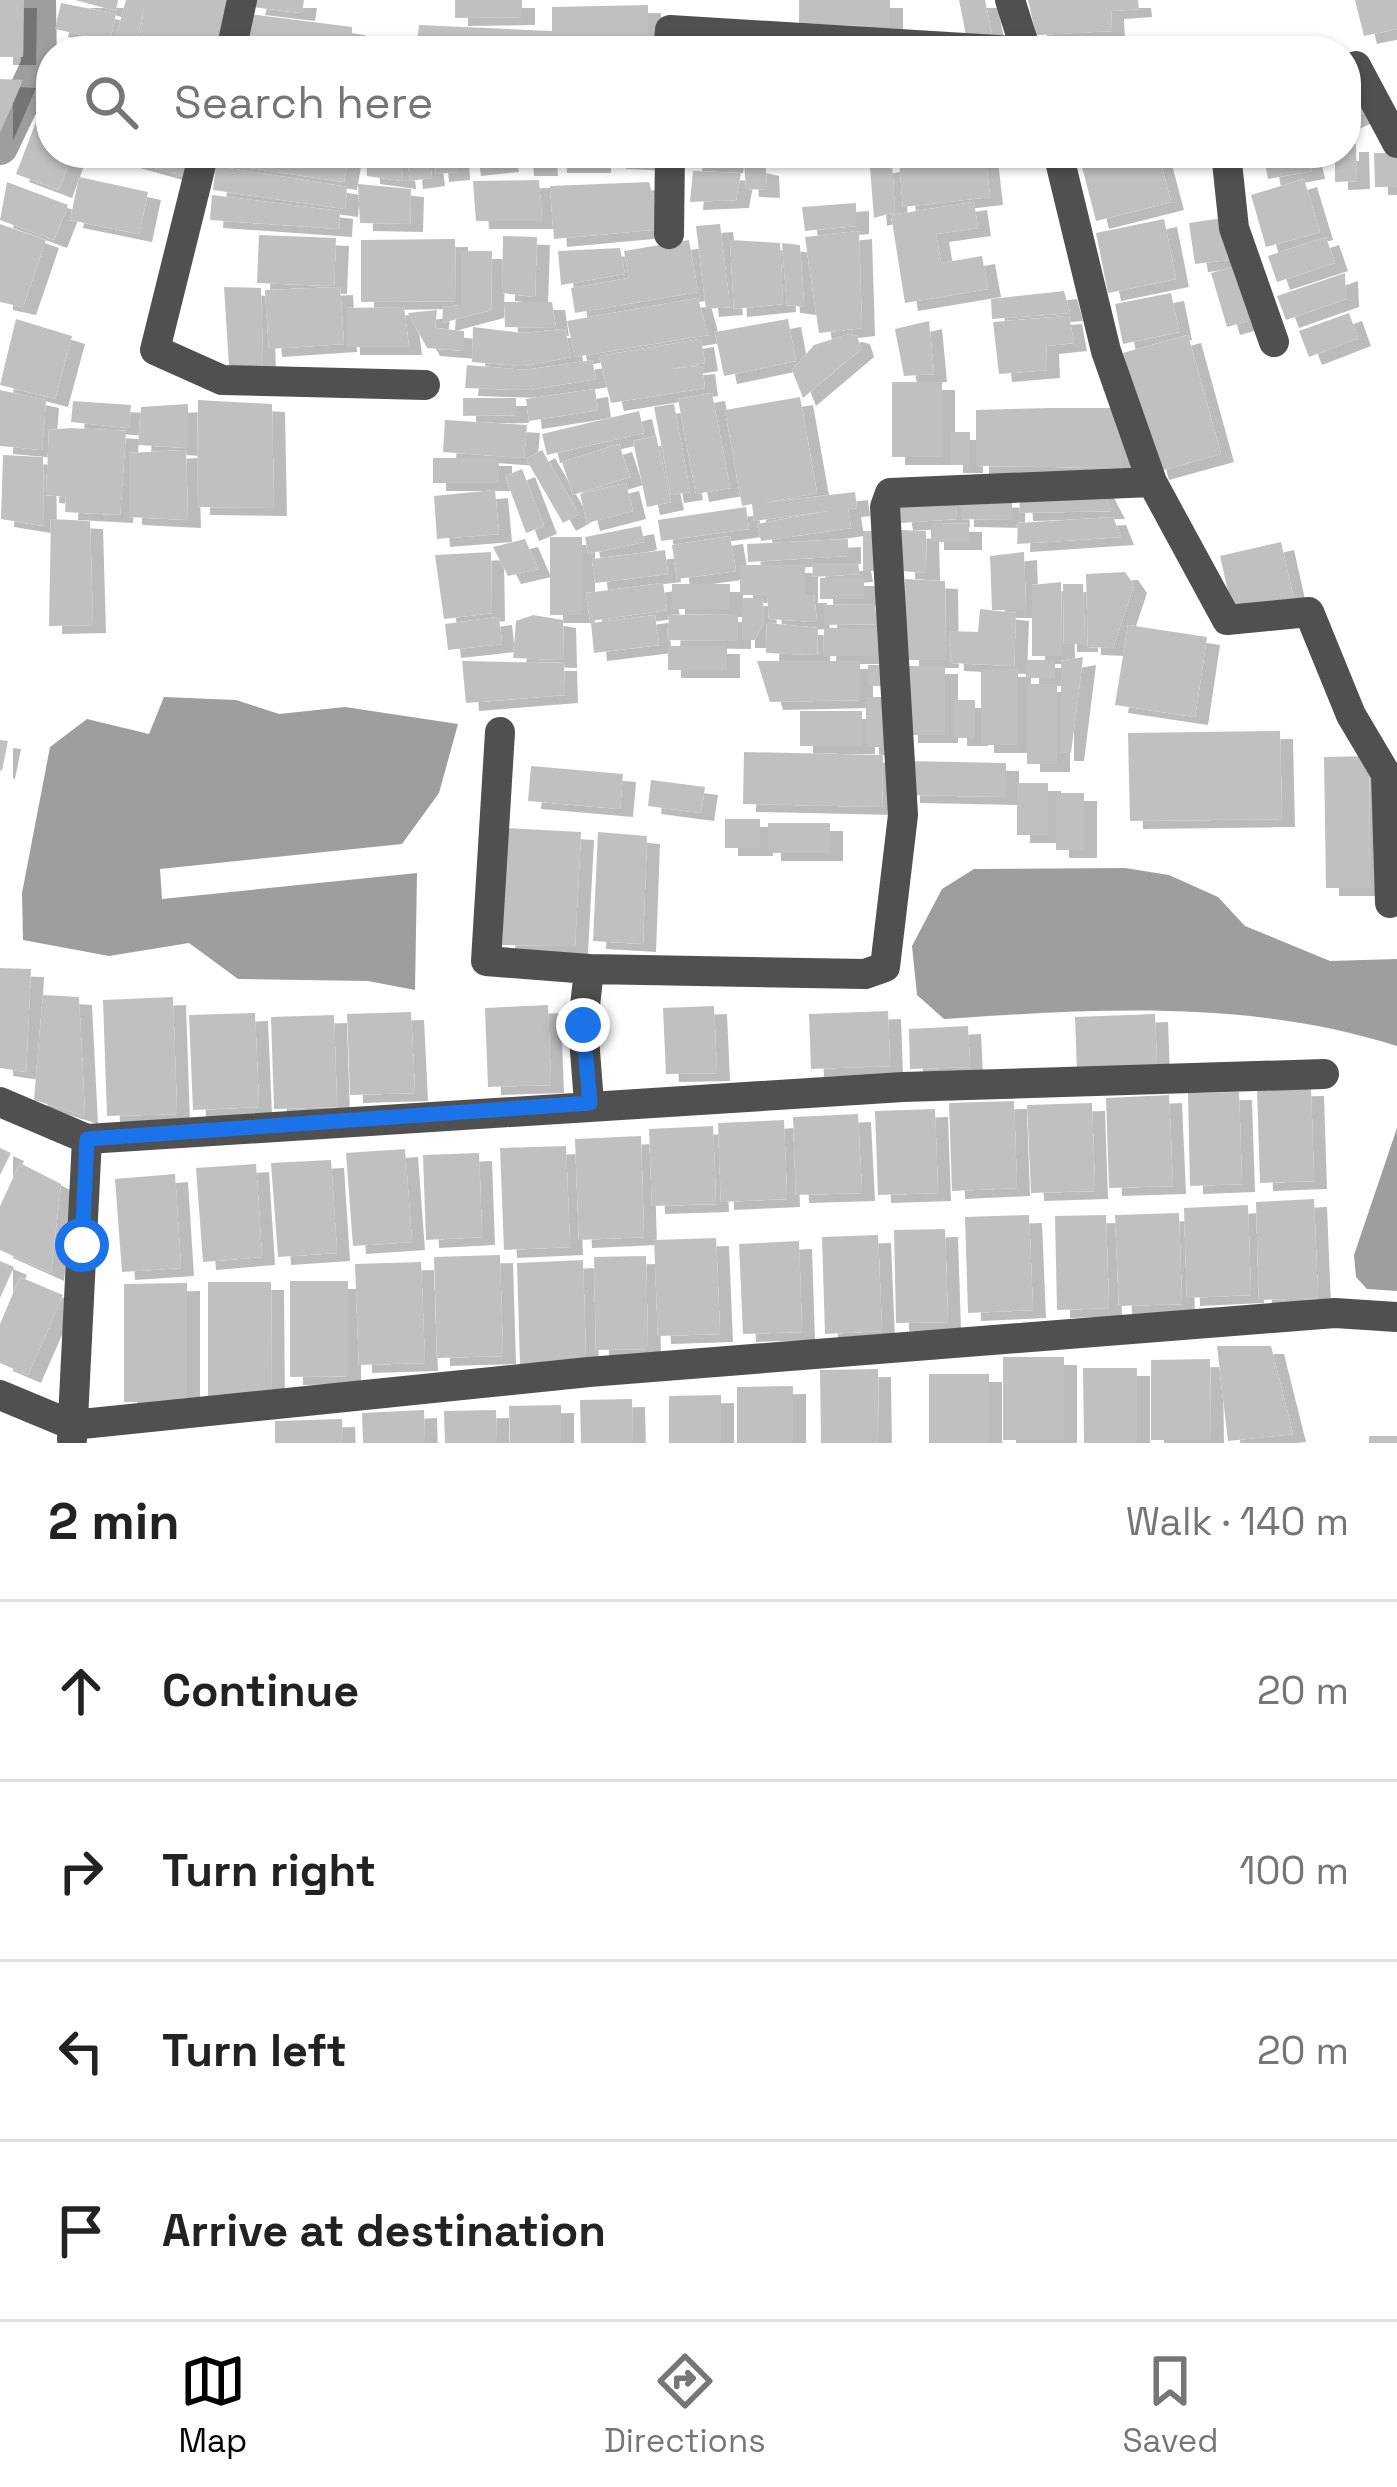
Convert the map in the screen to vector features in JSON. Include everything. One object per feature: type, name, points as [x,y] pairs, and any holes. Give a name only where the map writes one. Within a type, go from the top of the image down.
[{"type":"street","points":[[234,36],[242,0]]},
{"type":"street","points":[[1010,0],[1021,36]]},
{"type":"street","points":[[669,36],[670,30],[768,36]]},
{"type":"street","points":[[1361,75],[1397,142]]},
{"type":"street","points":[[200,168],[155,350],[223,380],[424,385]]},
{"type":"street","points":[[669,234],[670,168]]},
{"type":"street","points":[[1071,168],[1106,351],[1152,482],[1227,620],[1309,612],[1352,715],[1386,774],[1390,903]]},
{"type":"street","points":[[1228,168],[1234,227],[1274,342]]},
{"type":"street","points":[[500,732],[486,961],[590,970],[865,974],[885,967],[903,815],[885,506],[890,493],[1152,482]]},
{"type":"street","points":[[590,970],[583,1025],[590,1103]]},
{"type":"street","points":[[0,1102],[87,1139],[590,1103],[903,1087],[1324,1075]]},
{"type":"street","points":[[72,1434],[87,1139]]},
{"type":"street","points":[[0,1395],[72,1434],[590,1372],[1335,1313],[1397,1317]]},
{"type":"shaded area","points":[[164,697],[236,700],[279,714],[345,707],[458,724],[439,793],[402,844],[160,869],[162,899],[417,873],[415,990],[368,981],[238,979],[189,943],[109,956],[23,940],[22,893],[50,747],[87,719],[149,734]]},
{"type":"shaded area","points":[[1125,868],[1169,875],[1218,897],[1245,926],[1330,961],[1397,959],[1397,1046],[1342,1031],[1229,1014],[1058,1012],[944,1019],[917,995],[912,946],[942,889],[974,869]]},
{"type":"shaded area","points":[[1397,1128],[1397,1291],[1367,1289],[1356,1277],[1354,1255]]},
{"type":"building","points":[[0,0],[24,0],[23,57],[0,57]]},
{"type":"building","points":[[75,0],[118,0],[116,11]]},
{"type":"building","points":[[126,0],[228,0],[224,36],[140,36],[144,7],[137,36],[116,36]]},
{"type":"building","points":[[254,0],[304,0],[302,13],[252,7]]},
{"type":"building","points":[[455,0],[522,0],[522,17],[455,18]]},
{"type":"building","points":[[799,0],[890,0],[890,26],[799,25]]},
{"type":"building","points":[[959,0],[985,0],[992,36],[966,36]]},
{"type":"building","points":[[1028,0],[1138,0],[1139,9],[1111,11],[1112,31],[1036,35]]},
{"type":"building","points":[[1355,0],[1397,0],[1397,29],[1364,36]]},
{"type":"building","points":[[61,3],[116,14],[111,36],[55,29]]},
{"type":"building","points":[[648,5],[648,36],[418,36],[419,25],[552,31],[552,7]]},
{"type":"building","points":[[249,14],[352,27],[352,36],[247,36]]},
{"type":"building","points":[[0,79],[23,80],[0,133]]},
{"type":"building","points":[[36,122],[36,168],[67,168],[59,190],[16,174]]},
{"type":"building","points":[[1374,153],[1397,153],[1397,187],[1375,187]]},
{"type":"building","points":[[155,168],[193,168],[191,178]]},
{"type":"building","points":[[216,168],[347,187],[345,209],[213,190]]},
{"type":"building","points":[[250,168],[346,168],[344,182]]},
{"type":"building","points":[[367,168],[402,168],[403,181],[367,176]]},
{"type":"building","points":[[409,168],[431,168],[432,178],[410,181]]},
{"type":"building","points":[[435,168],[457,168],[457,172],[436,174]]},
{"type":"building","points":[[744,168],[766,168],[767,190],[746,189]]},
{"type":"building","points":[[870,168],[892,168],[895,212],[874,218]]},
{"type":"building","points":[[900,168],[987,168],[990,197],[903,207]]},
{"type":"building","points":[[1082,168],[1162,168],[1171,202],[1096,221]]},
{"type":"building","points":[[1266,168],[1312,171],[1268,179]]},
{"type":"building","points":[[1335,168],[1357,168],[1357,181],[1335,182]]},
{"type":"building","points":[[693,171],[741,173],[736,200],[690,202]]},
{"type":"building","points":[[79,177],[148,192],[139,234],[70,220]]},
{"type":"building","points":[[1304,179],[1320,232],[1266,247],[1251,195]]},
{"type":"building","points":[[539,180],[542,221],[476,221],[473,181]]},
{"type":"building","points":[[7,182],[68,205],[54,240],[0,220]]},
{"type":"building","points":[[649,182],[662,229],[554,239],[550,186]]},
{"type":"building","points":[[358,184],[411,189],[410,224],[360,223]]},
{"type":"building","points":[[212,195],[340,211],[339,229],[210,220]]},
{"type":"building","points":[[974,202],[978,228],[936,234],[941,263],[982,256],[988,289],[905,303],[891,215]]},
{"type":"building","points":[[856,203],[856,226],[805,231],[802,207]]},
{"type":"building","points":[[1223,218],[1228,260],[1195,264],[1189,223]]},
{"type":"building","points":[[1164,219],[1176,279],[1108,293],[1096,233]]},
{"type":"building","points":[[0,224],[46,240],[23,307],[0,302]]},
{"type":"building","points":[[720,224],[730,307],[706,309],[696,226]]},
{"type":"building","points":[[859,231],[862,328],[819,333],[805,237]]},
{"type":"building","points":[[259,235],[336,238],[334,286],[257,283]]},
{"type":"building","points":[[503,236],[537,237],[535,297],[502,293]]},
{"type":"building","points":[[1326,237],[1335,263],[1277,282],[1268,256]]},
{"type":"building","points":[[455,239],[456,301],[361,302],[361,240]]},
{"type":"building","points":[[689,240],[698,292],[575,313],[571,288],[629,278],[624,251]]},
{"type":"building","points":[[730,240],[780,243],[783,304],[734,309]]},
{"type":"building","points":[[782,243],[800,245],[804,307],[787,305]]},
{"type":"building","points":[[620,248],[625,274],[561,285],[558,251]]},
{"type":"building","points":[[461,251],[492,251],[491,310],[442,323],[443,307],[461,305]]},
{"type":"building","points":[[1239,265],[1255,319],[1227,327],[1211,273]]},
{"type":"building","points":[[1345,273],[1346,299],[1286,320],[1277,296]]},
{"type":"building","points":[[224,287],[261,288],[263,366],[229,366]]},
{"type":"building","points":[[340,287],[344,344],[269,349],[265,290]]},
{"type":"building","points":[[1064,291],[1070,313],[992,319],[991,299]]},
{"type":"building","points":[[1171,293],[1179,332],[1123,344],[1115,304]]},
{"type":"building","points":[[698,298],[708,335],[575,357],[567,321]]},
{"type":"building","points":[[504,302],[552,302],[556,328],[505,327]]},
{"type":"building","points":[[404,307],[409,347],[347,347],[347,308]]},
{"type":"building","points":[[437,310],[435,328],[464,331],[464,351],[427,348],[408,313]]},
{"type":"building","points":[[1349,313],[1358,338],[1309,357],[1299,331]]},
{"type":"building","points":[[1069,316],[1074,343],[1046,346],[1047,370],[999,374],[993,322]]},
{"type":"building","points":[[16,319],[72,336],[55,399],[0,385]]},
{"type":"building","points":[[788,319],[796,361],[724,376],[715,332]]},
{"type":"building","points":[[929,321],[934,374],[904,376],[895,329]]},
{"type":"building","points":[[473,327],[523,333],[565,329],[571,357],[524,366],[472,362]]},
{"type":"building","points":[[1188,335],[1221,454],[1156,472],[1123,353]]},
{"type":"building","points":[[857,336],[861,349],[803,398],[792,370],[814,345]]},
{"type":"building","points":[[701,339],[705,363],[670,369],[702,366],[705,388],[611,403],[599,356]]},
{"type":"building","points":[[592,360],[596,379],[529,390],[465,388],[467,365],[525,370]]},
{"type":"building","points":[[892,382],[942,382],[942,457],[892,457]]},
{"type":"building","points":[[595,389],[598,410],[529,421],[526,399]]},
{"type":"building","points":[[0,390],[46,400],[42,450],[0,446]]},
{"type":"building","points":[[712,393],[730,488],[696,494],[678,399]]},
{"type":"building","points":[[800,397],[817,493],[763,503],[855,492],[857,508],[848,509],[851,528],[761,541],[757,524],[828,511],[754,521],[752,504],[742,506],[725,410]]},
{"type":"building","points":[[463,398],[516,398],[516,415],[463,416]]},
{"type":"building","points":[[198,400],[272,404],[274,508],[197,507]]},
{"type":"building","points":[[73,401],[131,405],[129,428],[71,422]]},
{"type":"building","points":[[188,404],[188,448],[138,445],[141,407]]},
{"type":"building","points":[[674,404],[690,492],[671,495],[654,407]]},
{"type":"building","points":[[1121,408],[1121,468],[976,466],[976,410]]},
{"type":"building","points":[[639,411],[644,433],[547,455],[542,434]]},
{"type":"building","points":[[445,420],[527,425],[524,458],[443,452]]},
{"type":"building","points":[[49,430],[126,431],[120,515],[65,512],[66,497],[46,495]]},
{"type":"building","points":[[950,432],[970,432],[970,465],[950,465]]},
{"type":"building","points":[[656,436],[671,502],[647,507],[633,441]]},
{"type":"building","points":[[619,444],[630,477],[573,495],[562,462]]},
{"type":"building","points":[[186,450],[188,520],[129,517],[129,453]]},
{"type":"building","points":[[542,450],[579,514],[563,523],[526,459]]},
{"type":"building","points":[[3,455],[43,457],[44,526],[1,519]]},
{"type":"building","points":[[433,458],[499,458],[499,483],[433,483]]},
{"type":"building","points":[[522,469],[544,526],[526,533],[505,476]]},
{"type":"building","points":[[626,483],[633,511],[587,523],[580,494]]},
{"type":"building","points":[[495,490],[499,534],[437,539],[434,496]]},
{"type":"building","points":[[1101,490],[1112,511],[1020,513],[1019,492]]},
{"type":"building","points":[[955,497],[957,519],[900,523],[896,498]]},
{"type":"building","points":[[961,498],[1012,500],[1012,520],[961,519]]},
{"type":"building","points":[[746,507],[749,529],[661,541],[658,520]]},
{"type":"building","points":[[1113,517],[1121,537],[1017,544],[1018,523]]},
{"type":"building","points":[[51,519],[90,521],[93,625],[49,626]]},
{"type":"building","points":[[931,523],[969,524],[969,542],[931,542]]},
{"type":"building","points":[[641,526],[644,542],[588,554],[585,537]]},
{"type":"building","points":[[901,530],[926,531],[927,573],[902,571]]},
{"type":"building","points":[[863,531],[884,531],[884,571],[863,571]]},
{"type":"building","points":[[730,536],[736,571],[677,579],[672,545]]},
{"type":"building","points":[[550,537],[582,537],[582,615],[550,615]]},
{"type":"building","points":[[525,539],[538,569],[508,576],[493,547]]},
{"type":"building","points":[[848,539],[848,556],[748,562],[747,544]]},
{"type":"building","points":[[1281,542],[1294,600],[1233,614],[1220,556]]},
{"type":"building","points":[[665,550],[668,574],[595,583],[592,559]]},
{"type":"building","points":[[491,552],[492,613],[444,619],[435,555]]},
{"type":"building","points":[[1024,552],[1026,610],[992,610],[990,556]]},
{"type":"building","points":[[812,563],[858,563],[860,574],[813,577]]},
{"type":"building","points":[[740,565],[805,565],[805,595],[814,595],[817,622],[769,619],[767,595],[740,595]]},
{"type":"building","points":[[1125,572],[1134,585],[1113,648],[1088,647],[1086,574]]},
{"type":"building","points":[[820,578],[864,578],[864,599],[820,599]]},
{"type":"building","points":[[905,579],[945,581],[946,660],[906,660]]},
{"type":"building","points":[[1061,582],[1062,656],[1032,656],[1032,585]]},
{"type":"building","points":[[663,583],[667,610],[590,621],[586,593]]},
{"type":"building","points":[[672,584],[730,584],[730,609],[672,609]]},
{"type":"building","points":[[1063,584],[1083,584],[1085,644],[1064,644]]},
{"type":"building","points":[[742,598],[763,598],[764,621],[755,640],[742,640]]},
{"type":"building","points":[[875,604],[877,624],[824,625],[824,605]]},
{"type":"building","points":[[980,609],[1016,613],[1014,666],[951,663],[949,631],[978,632]]},
{"type":"building","points":[[738,614],[738,641],[667,640],[669,615]]},
{"type":"building","points":[[533,615],[563,620],[564,660],[513,658],[516,621]]},
{"type":"building","points":[[655,615],[659,645],[594,653],[591,623]]},
{"type":"building","points":[[499,617],[502,644],[448,650],[445,624]]},
{"type":"building","points":[[767,623],[818,628],[817,655],[766,653]]},
{"type":"building","points":[[1128,625],[1207,637],[1195,717],[1115,705]]},
{"type":"building","points":[[824,628],[893,628],[894,656],[823,656]]},
{"type":"building","points":[[668,646],[727,646],[727,670],[668,670]]},
{"type":"building","points":[[1083,657],[1071,753],[1061,753],[1061,661]]},
{"type":"building","points":[[1026,660],[1055,660],[1055,678],[1026,678]]},
{"type":"building","points":[[462,661],[564,663],[565,695],[466,703]]},
{"type":"building","points":[[757,661],[860,661],[860,700],[770,702]]},
{"type":"building","points":[[868,665],[886,665],[886,686],[868,686]]},
{"type":"building","points":[[905,666],[945,666],[945,735],[905,735]]},
{"type":"building","points":[[981,669],[1018,669],[1018,745],[981,745]]},
{"type":"building","points":[[1027,684],[1057,684],[1057,764],[1027,764]]},
{"type":"building","points":[[866,697],[882,697],[882,747],[866,747]]},
{"type":"building","points":[[954,700],[975,700],[975,738],[954,738]]},
{"type":"building","points":[[800,711],[862,711],[862,746],[800,746]]},
{"type":"building","points":[[1280,731],[1282,819],[1130,821],[1128,733]]},
{"type":"building","points":[[0,740],[8,741],[2,771],[0,770]]},
{"type":"building","points":[[744,752],[883,755],[882,807],[743,804]]},
{"type":"building","points":[[1369,756],[1370,888],[1326,888],[1324,757]]},
{"type":"building","points":[[907,761],[1006,763],[1006,797],[907,795]]},
{"type":"building","points":[[531,766],[623,774],[620,809],[528,801]]},
{"type":"building","points":[[651,780],[705,787],[701,813],[648,806]]},
{"type":"building","points":[[1017,783],[1048,783],[1048,835],[1017,835]]},
{"type":"building","points":[[1056,793],[1084,793],[1084,850],[1056,850]]},
{"type":"building","points":[[725,819],[760,819],[760,848],[725,848]]},
{"type":"building","points":[[768,823],[830,823],[830,853],[768,853]]},
{"type":"building","points":[[506,828],[581,832],[575,946],[502,945]]},
{"type":"building","points":[[598,832],[647,836],[643,944],[593,941]]},
{"type":"building","points":[[0,968],[31,969],[26,1072],[0,1068]]},
{"type":"building","points":[[43,995],[79,997],[85,1116],[34,1100]]},
{"type":"building","points":[[173,997],[177,1114],[107,1116],[103,1000]]},
{"type":"building","points":[[548,1005],[551,1085],[488,1087],[485,1008]]},
{"type":"building","points":[[714,1006],[717,1073],[666,1074],[663,1008]]},
{"type":"building","points":[[888,1011],[890,1066],[811,1069],[809,1014]]},
{"type":"building","points":[[411,1012],[415,1093],[350,1095],[347,1014]]},
{"type":"building","points":[[255,1013],[259,1107],[193,1110],[189,1015]]},
{"type":"building","points":[[1155,1014],[1157,1069],[1077,1072],[1075,1017]]},
{"type":"building","points":[[334,1015],[337,1107],[274,1109],[271,1017]]},
{"type":"building","points":[[968,1026],[970,1067],[910,1069],[909,1029]]},
{"type":"building","points":[[1311,1088],[1314,1181],[1260,1183],[1257,1089]]},
{"type":"building","points":[[1239,1092],[1242,1184],[1190,1186],[1188,1093]]},
{"type":"building","points":[[1169,1095],[1173,1186],[1109,1188],[1106,1098]]},
{"type":"building","points":[[1014,1101],[1017,1188],[952,1191],[949,1103]]},
{"type":"building","points":[[1092,1103],[1095,1191],[1031,1193],[1027,1105]]},
{"type":"building","points":[[935,1109],[938,1193],[878,1195],[875,1111]]},
{"type":"building","points":[[858,1114],[862,1193],[796,1195],[793,1117]]},
{"type":"building","points":[[784,1120],[787,1199],[721,1202],[718,1123]]},
{"type":"building","points":[[713,1126],[716,1204],[652,1206],[649,1129]]},
{"type":"building","points":[[641,1136],[644,1237],[579,1240],[575,1139]]},
{"type":"building","points":[[566,1146],[570,1247],[504,1250],[500,1148]]},
{"type":"building","points":[[0,1148],[11,1153],[0,1175]]},
{"type":"building","points":[[405,1149],[412,1242],[353,1246],[346,1153]]},
{"type":"building","points":[[479,1153],[482,1237],[426,1240],[423,1155]]},
{"type":"building","points":[[331,1160],[337,1253],[278,1257],[271,1163]]},
{"type":"building","points":[[20,1163],[61,1184],[51,1273],[0,1250],[0,1206]]},
{"type":"building","points":[[256,1164],[262,1257],[203,1262],[196,1168]]},
{"type":"building","points":[[175,1174],[181,1268],[122,1272],[115,1179]]},
{"type":"building","points":[[1314,1199],[1318,1298],[1259,1300],[1256,1202]]},
{"type":"building","points":[[1248,1205],[1251,1295],[1187,1298],[1184,1208]]},
{"type":"building","points":[[1179,1213],[1182,1304],[1119,1306],[1115,1215]]},
{"type":"building","points":[[1029,1215],[1033,1310],[968,1313],[965,1217]]},
{"type":"building","points":[[1106,1215],[1109,1308],[1057,1310],[1055,1216]]},
{"type":"building","points":[[945,1229],[948,1322],[896,1323],[894,1230]]},
{"type":"building","points":[[878,1235],[882,1331],[825,1334],[822,1237]]},
{"type":"building","points":[[716,1238],[720,1334],[658,1336],[654,1240]]},
{"type":"building","points":[[799,1241],[802,1332],[743,1334],[739,1244]]},
{"type":"building","points":[[500,1255],[503,1356],[437,1358],[434,1257]]},
{"type":"building","points":[[646,1256],[648,1349],[596,1350],[594,1257]]},
{"type":"building","points":[[583,1260],[586,1361],[520,1364],[517,1263]]},
{"type":"building","points":[[0,1261],[14,1267],[0,1298]]},
{"type":"building","points":[[421,1262],[425,1363],[359,1365],[355,1264]]},
{"type":"building","points":[[20,1277],[63,1295],[28,1375],[0,1363],[0,1324]]},
{"type":"building","points":[[290,1281],[348,1281],[348,1376],[290,1377]]},
{"type":"building","points":[[208,1282],[271,1282],[272,1400],[208,1400]]},
{"type":"building","points":[[187,1283],[187,1402],[124,1402],[124,1284]]},
{"type":"building","points":[[1217,1346],[1271,1346],[1293,1434],[1228,1441]]},
{"type":"building","points":[[1003,1357],[1064,1357],[1064,1440],[1003,1440]]},
{"type":"building","points":[[1210,1359],[1211,1440],[1151,1440],[1151,1360]]},
{"type":"building","points":[[1083,1368],[1137,1368],[1137,1443],[1084,1443]]},
{"type":"building","points":[[878,1369],[879,1443],[821,1443],[820,1370]]},
{"type":"building","points":[[929,1374],[989,1374],[989,1443],[929,1443]]},
{"type":"building","points":[[793,1386],[793,1443],[737,1443],[737,1387]]},
{"type":"building","points":[[721,1395],[721,1443],[669,1443],[669,1396]]},
{"type":"building","points":[[632,1399],[633,1443],[581,1443],[580,1400]]},
{"type":"building","points":[[561,1405],[561,1443],[510,1443],[509,1406]]},
{"type":"building","points":[[424,1410],[425,1443],[363,1443],[362,1413]]},
{"type":"building","points":[[496,1410],[497,1443],[445,1443],[444,1411]]},
{"type":"building","points":[[342,1419],[343,1443],[275,1443],[275,1421]]},
{"type":"building","points":[[1369,1436],[1397,1436],[1397,1443],[1369,1443]]},
{"type":"waterway","points":[[38,0],[39,36]]},
{"type":"waterway","points":[[0,147],[36,71]]},
{"type":"route","points":[[82,1245],[87,1139],[462,1116],[590,1103],[583,1025]]}]
